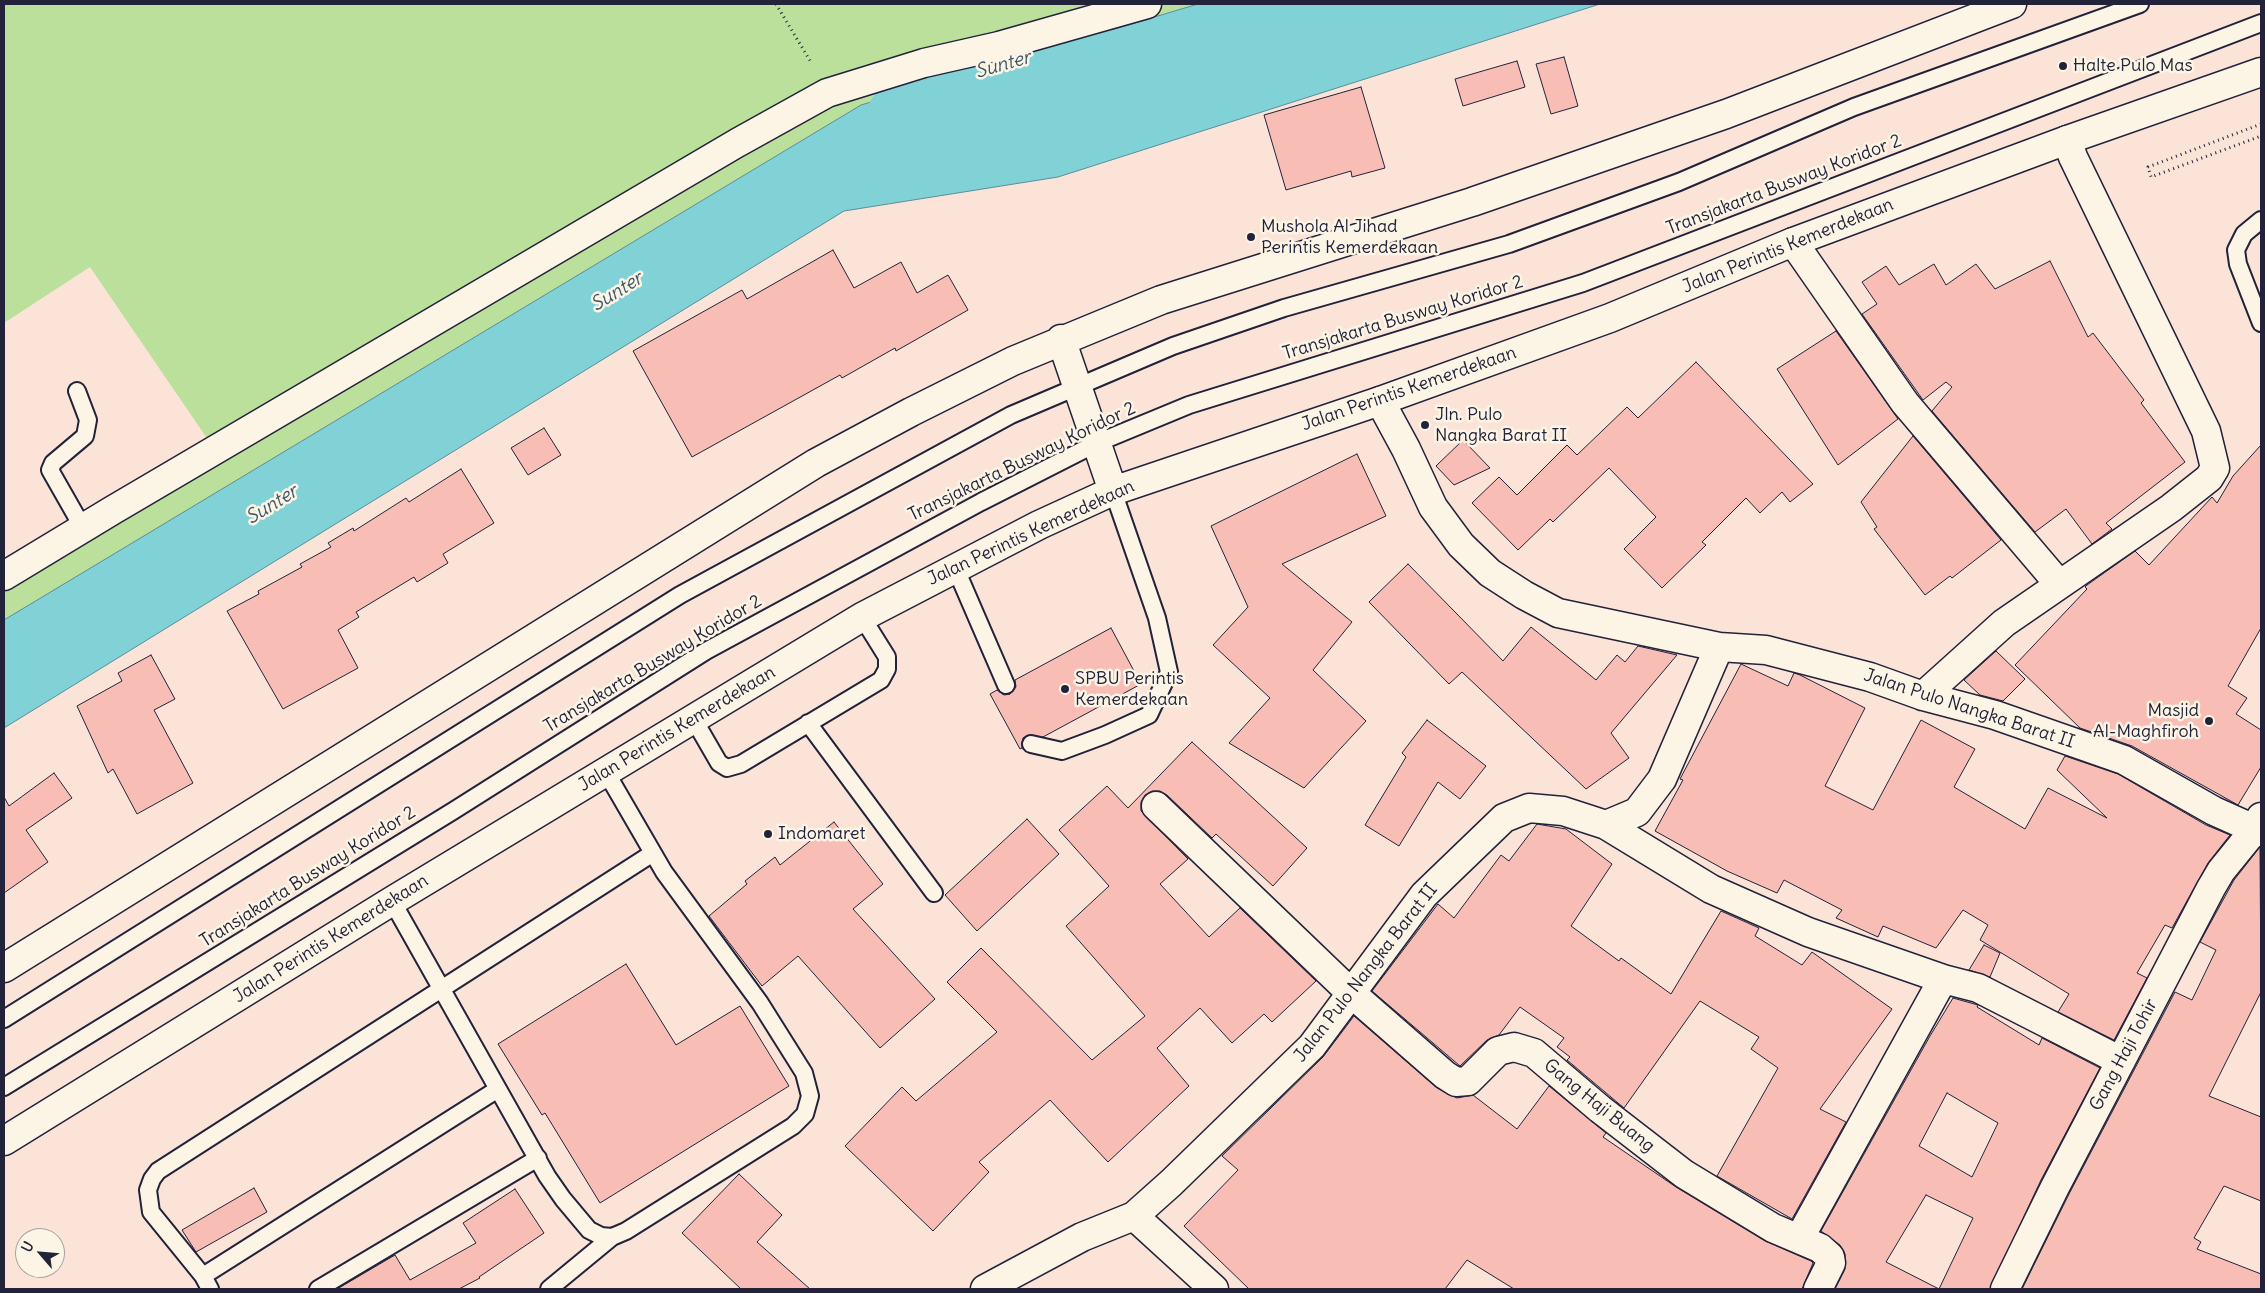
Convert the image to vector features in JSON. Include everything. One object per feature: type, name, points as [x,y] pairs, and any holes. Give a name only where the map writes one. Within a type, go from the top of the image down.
[{"type":"main road","points":[[4,576],[729,148],[828,93],[924,63],[999,46],[1148,4]]},
{"type":"main road","points":[[4,968],[816,464],[920,408],[1061,340],[1160,300],[1472,202],[1726,114],[2012,4]]},
{"type":"main road","name":"Jalan Perintis Kemerdekaan","points":[[4,1140],[392,901],[862,617],[955,567],[1113,492],[1380,401],[1610,318],[1793,242],[2067,140],[2261,72]]},
{"type":"main road","points":[[1922,696],[2004,624],[2171,508],[2209,478],[2215,468],[2206,431],[2073,158],[2067,140]]},
{"type":"main road","points":[[1793,242],[1905,403],[2059,584]]},
{"type":"main road","points":[[1061,340],[1098,443],[1113,492]]},
{"type":"main road","name":"Jalan Pulo Nangka Barat II","points":[[1380,401],[1433,507],[1461,545],[1490,573],[1524,595],[1558,613],[1719,647],[1766,650],[1870,677],[1922,696],[1995,715],[2124,760],[2214,811],[2259,826]]},
{"type":"main road","points":[[1606,826],[1637,812],[1662,779],[1719,647]]},
{"type":"main road","name":"Gang Haji Buang","points":[[1156,806],[1351,993],[1445,1075],[1456,1082],[1468,1081],[1498,1051],[1514,1047],[1534,1052],[1600,1109],[1684,1174],[1773,1228],[1820,1248],[1830,1257],[1831,1263],[1818,1289]]},
{"type":"main road","name":"Jalan Pulo Nangka Barat II","points":[[985,1289],[1082,1237],[1134,1216],[1293,1067],[1312,1046],[1424,895],[1504,818],[1530,808],[1563,811],[1606,826],[1711,889],[1808,932],[1943,979],[1978,988],[2121,1061]]},
{"type":"main road","name":"Gang Haji Tohir","points":[[2006,1289],[2055,1187],[2220,871],[2259,826]]},
{"type":"main road","points":[[1799,1239],[1943,979]]},
{"type":"main road","points":[[1134,1216],[1214,1289]]},
{"type":"lane","points":[[4,1019],[680,595],[1011,414],[1173,346],[1284,308],[1509,244],[1679,182],[1854,107],[2140,4]]},
{"type":"lane","name":"Transjakarta Busway Koridor 2","points":[[4,1087],[436,821],[706,651],[981,502],[1098,443],[1189,405],[1583,283],[2261,22]]},
{"type":"lane","points":[[2261,220],[2244,234],[2236,250],[2238,264],[2261,323]]},
{"type":"lane","points":[[77,391],[88,420],[85,436],[53,463],[50,470],[83,528]]},
{"type":"lane","points":[[1030,744],[1062,751],[1105,735],[1149,715],[1169,672],[1157,618],[1113,492]]},
{"type":"lane","points":[[955,567],[1006,684]]},
{"type":"lane","points":[[693,718],[718,763],[727,768],[741,764],[880,680],[887,669],[887,657],[862,617]]},
{"type":"lane","points":[[808,723],[934,893]]},
{"type":"lane","points":[[549,1289],[612,1237],[626,1231],[793,1126],[805,1114],[810,1096],[804,1073],[760,1003],[664,872],[606,772]]},
{"type":"lane","points":[[498,1088],[207,1283],[151,1212],[148,1190],[152,1179],[158,1171],[653,853]]},
{"type":"lane","points":[[392,901],[563,1199],[589,1230],[602,1236],[612,1237]]},
{"type":"lane","points":[[318,1289],[538,1158]]},
{"type":"path","points":[[776,4],[796,34],[828,93]]},
{"type":"path","points":[[2261,124],[2148,167],[2151,177],[2261,136]]},
{"type":"green space","points":[[4,4],[1198,4],[861,105],[4,621],[4,576],[215,450],[90,267],[4,323]]},
{"type":"water","points":[[1198,4],[1600,4],[1058,177],[844,211],[4,728],[4,620],[861,105]]},
{"type":"building","points":[[1564,57],[1578,106],[1551,114],[1536,64]]},
{"type":"building","points":[[1517,61],[1525,87],[1463,106],[1455,79]]},
{"type":"building","points":[[1361,87],[1385,168],[1352,177],[1351,171],[1286,190],[1264,115]]},
{"type":"building","points":[[833,250],[854,288],[901,262],[917,293],[948,275],[968,310],[896,351],[895,348],[842,378],[840,375],[692,457],[633,351],[742,290],[747,299]]},
{"type":"building","points":[[2050,261],[2088,337],[2093,333],[2144,400],[2141,403],[2185,462],[2106,523],[2112,529],[2092,544],[2066,509],[2035,532],[1932,411],[1952,387],[1946,382],[1923,400],[1862,314],[1877,304],[1862,282],[1886,266],[1899,285],[1934,264],[1946,285],[1976,264],[1995,289]]},
{"type":"building","points":[[1836,331],[1898,419],[1838,465],[1777,369]]},
{"type":"building","points":[[1696,362],[1813,484],[1790,502],[1782,492],[1760,513],[1746,498],[1702,542],[1706,545],[1662,588],[1624,549],[1656,517],[1609,468],[1553,522],[1550,519],[1518,550],[1472,503],[1499,477],[1517,495],[1567,445],[1577,455],[1627,407],[1638,418]]},
{"type":"building","points":[[544,428],[561,455],[528,475],[511,448]]},
{"type":"building","points":[[1913,436],[2001,540],[1952,578],[1950,576],[1925,595],[1874,529],[1877,527],[1861,502]]},
{"type":"building","points":[[1463,440],[1490,468],[1454,485],[1436,466]]},
{"type":"building","points":[[2261,445],[2261,628],[2228,686],[2247,698],[2236,714],[2261,730],[2261,767],[2238,805],[2132,746],[2080,728],[2015,665],[2087,589],[2085,587],[2087,585],[2135,551],[2149,565],[2212,497],[2217,503],[2233,476]]},
{"type":"building","points":[[1357,454],[1386,516],[1282,564],[1352,622],[1313,670],[1366,721],[1304,788],[1229,743],[1270,698],[1213,645],[1248,607],[1211,526]]},
{"type":"building","points":[[461,469],[494,523],[443,554],[448,563],[417,582],[414,577],[356,612],[359,617],[338,630],[358,668],[283,709],[227,611],[259,594],[258,591],[302,567],[300,564],[331,547],[328,543],[353,528],[354,531],[406,498],[409,502]]},
{"type":"building","points":[[1408,564],[1503,661],[1531,627],[1596,680],[1617,655],[1625,662],[1638,646],[1677,655],[1611,733],[1629,758],[1586,789],[1462,672],[1449,684],[1369,602]]},
{"type":"building","name":"SPBU Perintis Kemerdekaan","points":[[1111,628],[1141,684],[1043,737],[1028,735],[1023,738],[1022,748],[1020,749],[990,694],[997,690],[1004,695],[1010,694],[1016,687],[1015,680]]},
{"type":"building","points":[[1996,651],[2025,679],[2003,701],[1980,695],[1964,680]]},
{"type":"building","points":[[151,655],[175,699],[154,710],[193,783],[137,814],[113,769],[108,773],[77,706],[122,681],[118,673]]},
{"type":"building","points":[[1741,664],[1788,686],[1794,673],[1800,675],[1865,708],[1825,786],[1873,810],[1921,720],[1975,749],[1954,787],[2025,829],[2048,788],[2107,818],[2057,770],[2065,756],[2118,774],[2206,825],[2230,835],[2208,863],[2172,928],[2165,925],[2137,973],[2147,978],[2114,1040],[2058,1012],[2069,994],[1980,940],[1988,925],[1963,910],[1936,948],[1883,926],[1878,937],[1836,918],[1842,910],[1784,880],[1777,893],[1727,871],[1655,831],[1683,780],[1680,779]]},
{"type":"building","points":[[1427,720],[1486,766],[1460,799],[1438,782],[1399,846],[1365,825],[1406,757],[1402,753]]},
{"type":"building","points":[[1192,742],[1307,848],[1273,886],[1216,834],[1212,838],[1167,795],[1160,791],[1152,791],[1145,795],[1141,802],[1141,811],[1188,859],[1160,884],[1209,937],[1240,908],[1316,981],[1272,1022],[1264,1014],[1232,1043],[1200,1008],[1157,1048],[1189,1086],[1108,1162],[1050,1100],[979,1162],[989,1172],[933,1231],[845,1146],[902,1087],[916,1101],[997,1032],[947,982],[981,948],[1092,1060],[1145,1016],[1066,926],[1109,886],[1059,830],[1107,786],[1128,808]]},
{"type":"building","points":[[54,773],[72,798],[26,830],[48,862],[4,893],[4,797],[9,806]]},
{"type":"building","points":[[1027,819],[1059,854],[977,931],[945,895]]},
{"type":"building","points":[[834,822],[883,884],[853,909],[935,999],[880,1048],[798,956],[762,986],[709,916],[747,884],[745,881],[775,857],[780,865]]},
{"type":"building","points":[[1537,824],[1566,829],[1612,864],[1571,926],[1619,961],[1621,958],[1671,994],[1721,911],[1759,928],[1755,936],[1802,965],[1812,952],[1892,1009],[1820,1109],[1846,1122],[1792,1219],[1717,1176],[1778,1068],[1751,1049],[1759,1037],[1700,1001],[1624,1108],[1567,1060],[1570,1057],[1557,1047],[1564,1038],[1520,1007],[1499,1035],[1487,1040],[1460,1066],[1372,991],[1438,904],[1454,918],[1501,855],[1509,861]]},
{"type":"building","points":[[2260,847],[2261,992],[2209,1096],[2261,1117],[2261,1201],[2224,1186],[2194,1238],[2201,1242],[2197,1249],[2261,1274],[2261,1289],[2022,1289],[2069,1194],[2175,992],[2192,1000],[2216,950],[2200,942],[2234,880]]},
{"type":"building","points":[[1984,945],[2000,953],[1990,977],[1969,970]]},
{"type":"building","points":[[626,964],[676,1045],[740,1006],[789,1086],[600,1203],[545,1113],[542,1115],[498,1044]]},
{"type":"building","points":[[1953,998],[1978,1005],[1977,1007],[2039,1045],[2042,1038],[2100,1068],[2041,1180],[1990,1289],[1939,1289],[1835,1289],[1845,1269],[1845,1254],[1840,1245],[1821,1231]],"holes":[[[1947,1093],[1998,1123],[1972,1177],[1919,1146]],[[1926,1195],[1973,1218],[1939,1289],[1886,1262]]]},
{"type":"building","points":[[1354,1016],[1437,1088],[1457,1098],[1473,1095],[1517,1129],[1549,1086],[1606,1133],[1603,1137],[1676,1187],[1765,1241],[1811,1261],[1813,1263],[1802,1289],[1514,1289],[1467,1260],[1445,1289],[1249,1289],[1184,1226],[1238,1170],[1222,1156],[1323,1057]]},
{"type":"building","points":[[739,1174],[782,1215],[757,1242],[810,1289],[741,1289],[682,1233]]},
{"type":"building","points":[[254,1188],[267,1212],[196,1252],[182,1230]]},
{"type":"building","points":[[515,1189],[544,1233],[480,1278],[459,1289],[337,1289],[395,1255],[410,1280],[476,1243],[463,1223]]},
{"type":"waterway","name":"Sunter","points":[[898,117],[977,68],[1083,45]]},
{"type":"place","name":"Halte Pulo Mas","points":[[2063,66]]},
{"type":"place","name":"Mushola Al Jihad Perintis Kemerdekaan","points":[[1251,237]]},
{"type":"place","name":"Jln. Pulo Nangka Barat II","points":[[1425,425]]},
{"type":"place","name":"SPBU Perintis Kemerdekaan","points":[[1065,689]]},
{"type":"place","name":"Masjid Al-Maghfiroh","points":[[2209,721]]},
{"type":"place","name":"Indomaret","points":[[768,834]]}]
